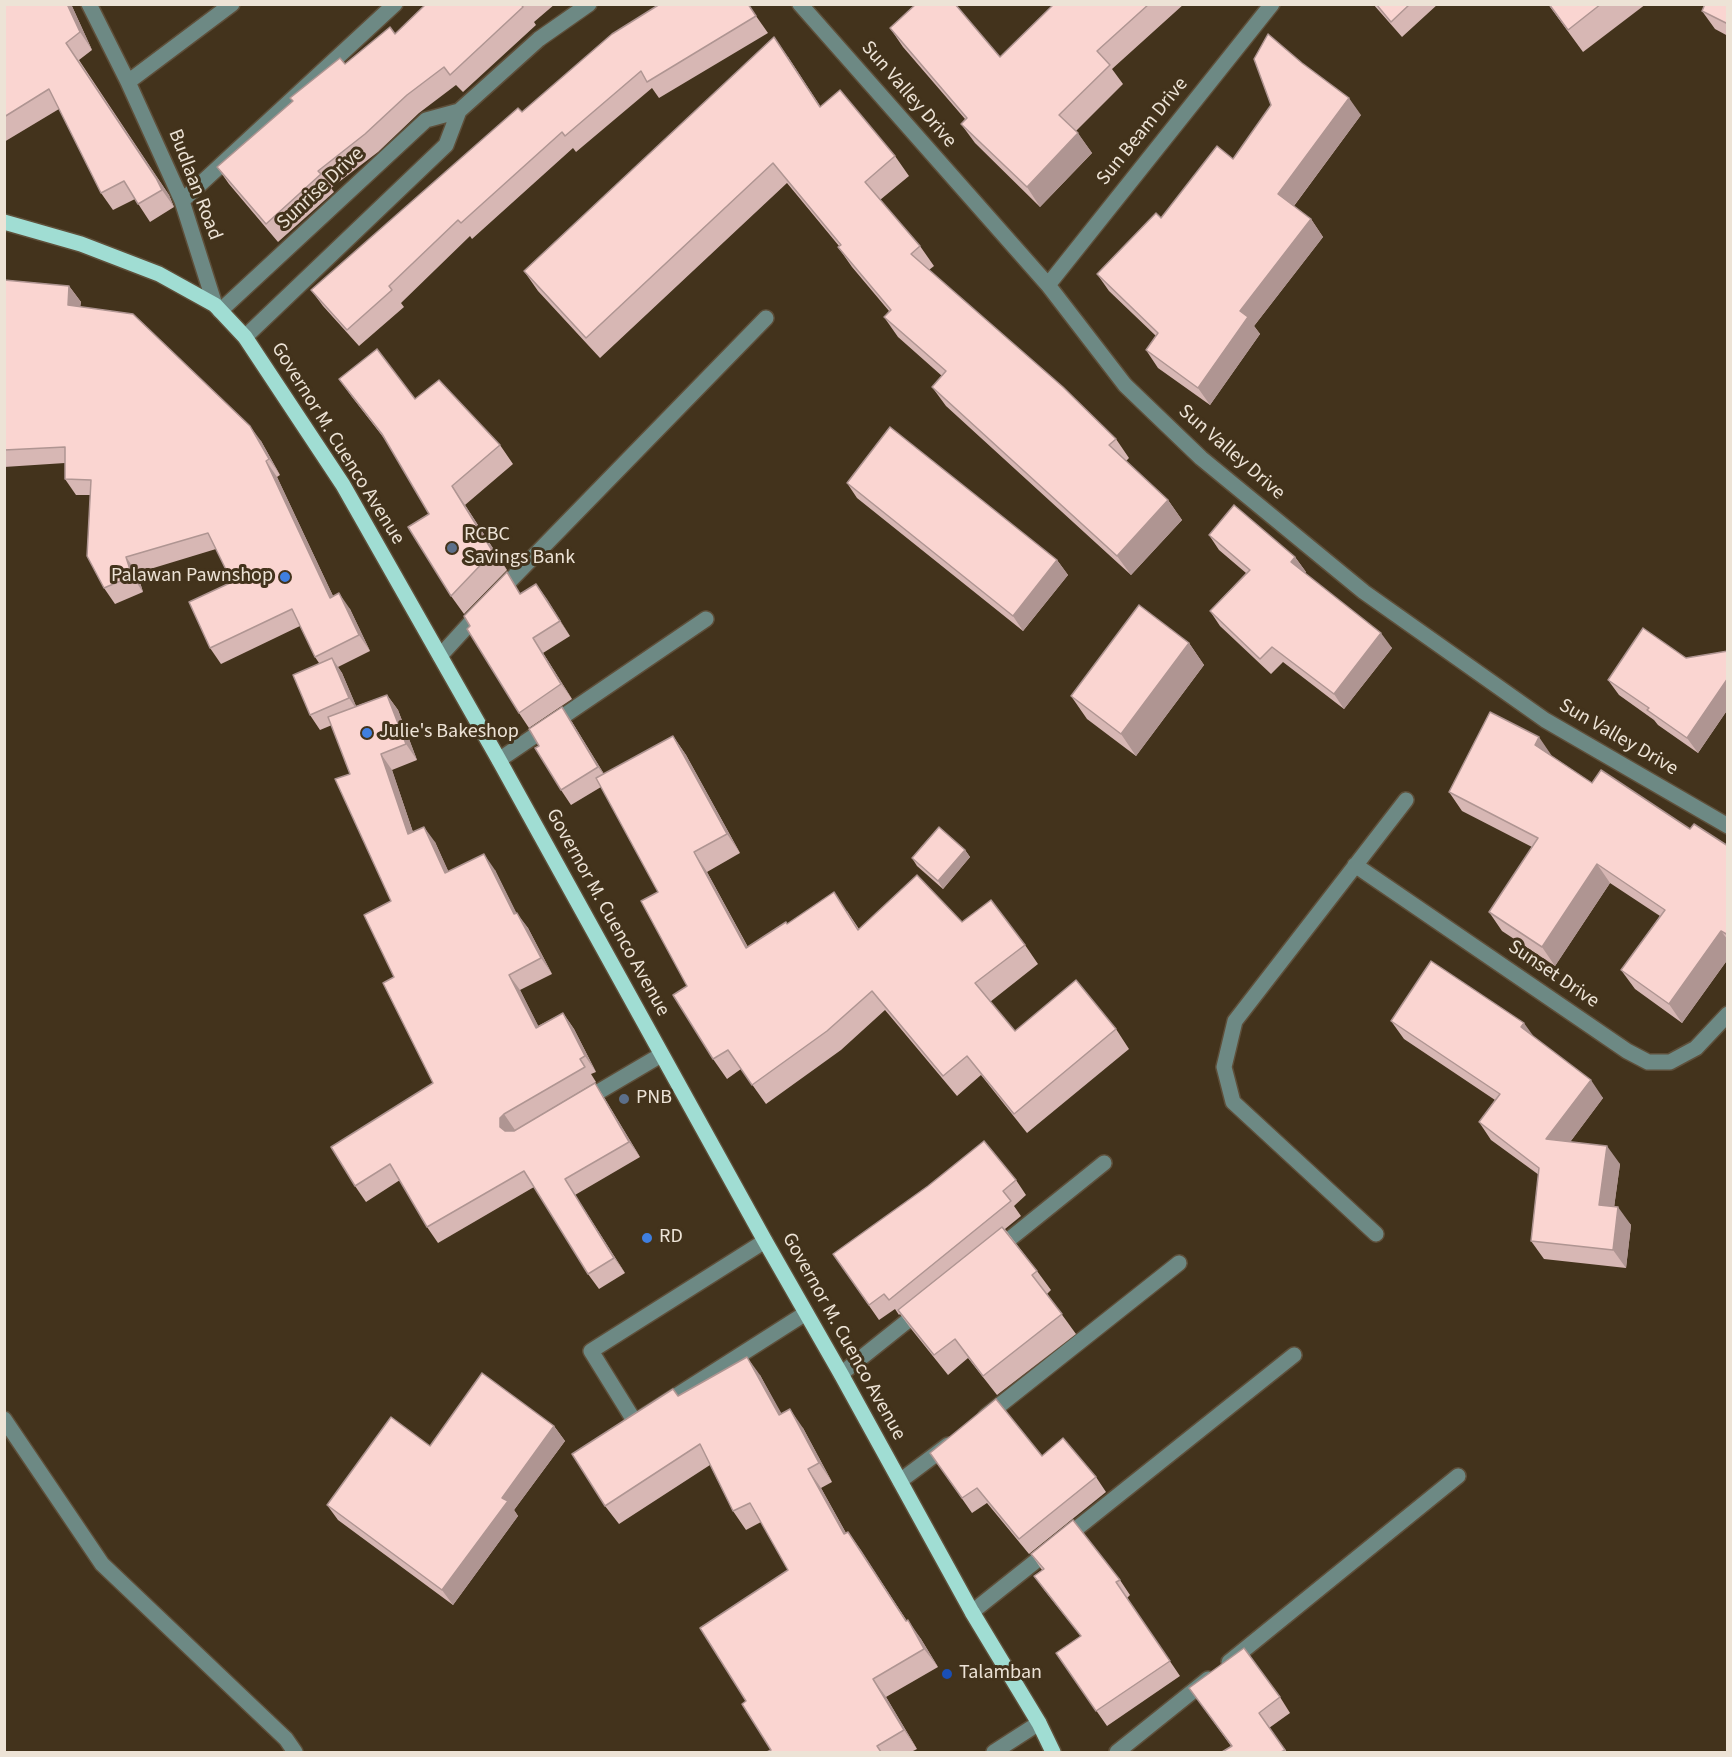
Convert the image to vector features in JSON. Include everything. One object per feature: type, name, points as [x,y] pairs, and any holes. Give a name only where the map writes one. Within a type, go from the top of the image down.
[{"type":"main road","name":"Governor M. Cuenco Avenue","points":[[4,222],[81,244],[159,273],[218,308],[245,337],[343,485],[499,760],[972,1612],[1039,1723],[1053,1752]]},
{"type":"street","name":"Budlaan Road","points":[[89,4],[128,82],[182,201],[218,308]]},
{"type":"street","points":[[128,82],[232,4]]},
{"type":"street","points":[[182,201],[395,4]]},
{"type":"street","name":"Sunrise Drive","points":[[218,308],[426,120],[459,111],[539,39],[589,4]]},
{"type":"street","name":"Sun Valley Drive","points":[[800,4],[1048,285],[1125,385],[1201,458],[1356,585],[1545,720],[1728,826]]},
{"type":"street","name":"Sun Beam Drive","points":[[1048,285],[1272,4]]},
{"type":"street","name":"Sunrise Drive","points":[[245,337],[446,145],[459,111]]},
{"type":"street","points":[[440,656],[469,623],[766,318]]},
{"type":"street","points":[[499,760],[705,619]]},
{"type":"street","points":[[1376,1234],[1233,1102],[1224,1067],[1235,1021],[1406,800]]},
{"type":"street","name":"Sunset Drive","points":[[1355,865],[1627,1051],[1648,1062],[1670,1062],[1696,1048],[1728,1014]]},
{"type":"street","points":[[570,1108],[661,1055]]},
{"type":"street","points":[[986,1258],[1104,1163]]},
{"type":"street","points":[[765,1241],[591,1351],[635,1422],[806,1313]]},
{"type":"street","points":[[975,1425],[1040,1376],[1179,1263]]},
{"type":"street","points":[[841,1374],[932,1301]]},
{"type":"street","points":[[972,1612],[1294,1355]]},
{"type":"street","points":[[4,1419],[102,1564],[286,1739],[295,1752]]},
{"type":"street","points":[[900,1481],[956,1439]]},
{"type":"street","points":[[1117,1752],[1458,1476]]},
{"type":"street","points":[[994,1752],[1039,1723]]},
{"type":"building","points":[[4,4],[67,4],[80,32],[66,43],[162,190],[138,204],[124,181],[101,193],[49,89],[4,117]]},
{"type":"building","points":[[426,4],[521,4],[523,7],[450,75],[444,67],[407,95],[365,134],[318,171],[321,174],[266,224],[217,167],[293,101],[290,98],[340,58],[345,64],[390,27],[395,34]]},
{"type":"building","points":[[660,4],[748,4],[756,16],[647,82],[641,71],[565,136],[562,132],[461,223],[458,220],[389,286],[392,290],[347,330],[311,290],[518,108],[522,112],[612,34]]},
{"type":"building","points":[[916,4],[955,4],[1000,57],[1054,4],[1149,4],[1097,51],[1110,65],[1059,115],[1078,133],[1027,187],[961,124],[967,118],[890,28]]},
{"type":"building","points":[[1376,4],[1410,4],[1391,22]]},
{"type":"building","points":[[1549,4],[1601,4],[1568,30]]},
{"type":"building","points":[[1705,4],[1728,4],[1728,24],[1702,11]]},
{"type":"building","points":[[1268,34],[1349,98],[1278,194],[1311,219],[1240,311],[1248,317],[1198,388],[1146,350],[1158,333],[1097,274],[1156,213],[1161,218],[1217,146],[1233,159],[1271,105],[1254,59]]},
{"type":"building","points":[[774,37],[820,107],[840,90],[895,156],[865,182],[920,246],[911,254],[1063,387],[1116,439],[1109,445],[1168,500],[1117,556],[932,387],[946,371],[884,317],[891,310],[838,247],[841,245],[773,163],[586,338],[524,271]]},
{"type":"building","points":[[4,280],[69,286],[68,305],[133,314],[250,426],[269,459],[266,461],[330,598],[339,593],[359,635],[315,657],[292,609],[210,648],[189,602],[232,582],[208,533],[126,557],[132,576],[104,588],[87,556],[91,480],[65,479],[65,447],[4,450]]},
{"type":"building","points":[[377,349],[415,399],[439,380],[500,445],[452,486],[493,552],[451,596],[408,527],[429,514],[382,434],[339,379]]},
{"type":"building","points":[[890,427],[1057,560],[1013,616],[847,483]]},
{"type":"building","points":[[1234,505],[1295,557],[1291,562],[1381,633],[1334,694],[1272,647],[1260,659],[1210,611],[1250,570],[1209,535]]},
{"type":"building","points":[[507,572],[520,594],[536,584],[560,621],[533,638],[561,684],[519,713],[467,629],[470,626],[464,616]]},
{"type":"building","points":[[1139,605],[1189,643],[1121,734],[1071,696]]},
{"type":"building","points":[[1643,628],[1686,658],[1728,651],[1728,678],[1687,738],[1608,680]]},
{"type":"building","points":[[332,658],[349,698],[310,715],[293,675]]},
{"type":"building","points":[[387,695],[406,744],[381,754],[408,834],[424,827],[445,873],[484,854],[514,914],[517,913],[541,958],[509,975],[536,1028],[563,1013],[585,1056],[580,1059],[585,1067],[504,1114],[500,1118],[500,1127],[505,1131],[514,1131],[595,1083],[629,1142],[565,1179],[614,1258],[588,1274],[524,1171],[427,1227],[390,1164],[355,1186],[331,1147],[433,1083],[383,983],[394,977],[364,915],[391,901],[335,779],[350,774],[328,717]]},
{"type":"building","points":[[562,707],[598,767],[561,790],[535,748],[539,746],[529,729]]},
{"type":"building","points":[[1490,712],[1539,737],[1535,745],[1592,783],[1601,770],[1690,829],[1694,824],[1728,846],[1728,935],[1721,931],[1669,1004],[1621,970],[1665,910],[1597,864],[1542,947],[1489,912],[1538,838],[1449,792]]},
{"type":"building","points":[[673,736],[727,834],[694,852],[746,948],[834,892],[858,930],[917,875],[962,922],[991,900],[1025,945],[975,983],[1015,1031],[1076,980],[1116,1029],[1014,1114],[967,1056],[943,1076],[872,991],[827,1031],[752,1085],[728,1050],[713,1059],[673,995],[687,986],[641,901],[658,892],[596,778]]},
{"type":"building","points":[[939,827],[965,850],[938,881],[912,858]]},
{"type":"building","points":[[1431,961],[1524,1023],[1521,1027],[1591,1080],[1546,1139],[1607,1146],[1599,1205],[1618,1207],[1613,1250],[1531,1241],[1539,1168],[1479,1122],[1500,1094],[1391,1021]]},
{"type":"building","points":[[984,1141],[1016,1180],[1003,1191],[1011,1201],[889,1300],[884,1294],[869,1305],[833,1254],[928,1186]]},
{"type":"building","points":[[1002,1227],[1037,1271],[1032,1275],[1062,1314],[983,1376],[955,1339],[934,1355],[898,1310]]},
{"type":"building","points":[[747,1357],[779,1415],[790,1409],[819,1463],[808,1469],[844,1534],[848,1532],[906,1621],[908,1620],[924,1649],[873,1679],[904,1730],[877,1746],[881,1752],[767,1752],[771,1750],[742,1704],[746,1701],[700,1628],[788,1570],[750,1503],[733,1511],[700,1444],[605,1506],[572,1454],[673,1389],[678,1396]]},
{"type":"building","points":[[482,1373],[554,1426],[502,1498],[508,1501],[442,1590],[327,1505],[391,1417],[430,1446]]},
{"type":"building","points":[[996,1399],[1042,1456],[1063,1438],[1096,1477],[1019,1539],[977,1488],[962,1498],[930,1453]]},
{"type":"building","points":[[1073,1520],[1120,1580],[1116,1582],[1170,1661],[1096,1711],[1056,1653],[1081,1636],[1034,1576],[1044,1569],[1031,1554]]},
{"type":"building","points":[[1244,1648],[1280,1697],[1259,1713],[1285,1750],[1281,1752],[1222,1752],[1232,1746],[1189,1688]]},
{"type":"place","name":"RCBC Savings Bank","points":[[452,548]]},
{"type":"place","name":"Palawan Pawnshop","points":[[285,577]]},
{"type":"place","name":"Julie's Bakeshop","points":[[367,733]]},
{"type":"place","name":"PNB","points":[[624,1099]]},
{"type":"place","name":"RD","points":[[647,1238]]},
{"type":"place","name":"Talamban","points":[[947,1674]]}]
